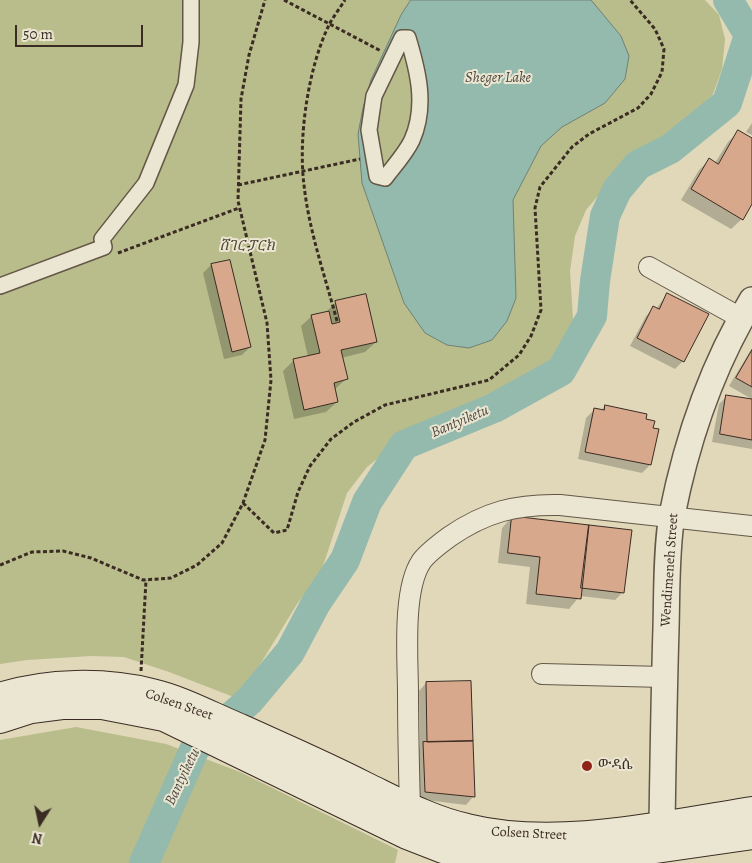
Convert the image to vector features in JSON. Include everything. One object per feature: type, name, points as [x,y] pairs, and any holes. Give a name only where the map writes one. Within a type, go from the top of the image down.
[{"type":"main road","name":"Colsen Steet","points":[[0,696],[18,691],[59,686],[102,686],[152,693],[192,718],[288,763]]},
{"type":"main road","points":[[0,719],[31,709],[62,705],[102,705],[157,715],[192,718]]},
{"type":"main road","name":"Colsen Street","points":[[288,763],[410,809],[466,828],[503,836],[664,845],[752,811]]},
{"type":"main road","points":[[288,763],[406,835],[443,850],[493,862],[586,859],[664,845],[752,835]]},
{"type":"street","points":[[0,286],[104,247],[102,240],[146,183],[186,85],[191,42],[191,0]]},
{"type":"street","points":[[402,38],[408,38],[420,78],[420,109],[412,140],[385,178],[376,176],[369,130],[373,105],[384,73],[402,38]]},
{"type":"street","points":[[649,267],[746,309]]},
{"type":"street","name":"Wendimeneh Street","points":[[664,845],[664,677],[672,517],[687,448],[700,409],[710,381],[746,309]]},
{"type":"street","points":[[410,809],[407,626],[413,583],[421,562],[440,544],[464,526],[491,513],[532,504],[560,505],[752,526]]},
{"type":"street","points":[[542,674],[664,677]]},
{"type":"path","points":[[0,565],[32,552],[63,551],[91,558],[120,572],[146,580],[171,578],[197,566],[222,543],[243,503],[265,440],[271,380],[268,322],[243,230],[238,201],[241,99],[249,54],[265,0]]},
{"type":"path","points":[[284,0],[382,52]]},
{"type":"path","points":[[337,321],[307,205],[303,172],[306,104],[323,39],[329,24],[345,0]]},
{"type":"path","points":[[243,503],[274,533],[287,530],[298,492],[310,466],[331,440],[354,422],[385,405],[489,380],[519,355],[531,336],[541,310],[535,208],[540,186],[572,146],[589,134],[638,108],[651,94],[662,72],[664,49],[655,29],[630,0]]},
{"type":"path","points":[[238,185],[359,160]]},
{"type":"path","points":[[140,691],[146,580]]},
{"type":"green space","name":"ሸገር ፓርክ","points":[[0,0],[705,0],[719,15],[725,39],[722,69],[713,94],[697,112],[620,170],[586,210],[575,236],[570,271],[573,319],[567,343],[551,369],[524,392],[437,420],[386,452],[367,467],[347,493],[321,572],[297,604],[239,699],[124,657],[91,656],[27,660],[0,664]]},
{"type":"green space","points":[[76,727],[166,744],[240,772],[398,850],[395,863],[0,863],[0,740]]},
{"type":"water","name":"Sheger Lake","points":[[411,0],[591,0],[621,36],[629,56],[625,79],[605,103],[562,127],[541,146],[513,200],[516,298],[507,321],[492,340],[469,348],[447,345],[425,333],[404,303],[362,183],[358,134],[363,108],[371,80],[401,15]],"holes":[[[402,38],[420,109],[385,178],[369,130]]]},
{"type":"building","points":[[738,130],[752,138],[752,204],[743,220],[691,189],[709,158],[718,164]]},
{"type":"building","points":[[230,260],[251,347],[232,352],[211,264]]},
{"type":"building","points":[[667,293],[709,314],[684,362],[637,338],[653,306],[659,309]]},
{"type":"building","points":[[366,294],[377,342],[341,350],[348,379],[334,383],[338,402],[304,410],[293,359],[320,353],[311,315],[329,311],[332,324],[340,322],[335,301]]},
{"type":"building","points":[[752,350],[752,387],[736,378]]},
{"type":"building","points":[[726,395],[752,399],[752,440],[720,434]]},
{"type":"building","points":[[605,405],[647,414],[646,419],[655,421],[653,428],[659,429],[651,465],[585,452],[594,408],[604,410]]},
{"type":"building","points":[[512,516],[589,525],[581,599],[536,594],[540,557],[508,553]]},
{"type":"building","points":[[589,525],[632,530],[624,593],[581,588]]},
{"type":"building","points":[[471,681],[473,741],[427,742],[426,682]]},
{"type":"building","points":[[473,741],[475,797],[425,792],[423,742]]},
{"type":"waterway","name":"Bantyiketu","points":[[144,863],[195,748],[249,701],[290,652],[316,603],[345,560],[367,502],[404,445],[494,408],[561,371],[592,316],[595,281],[605,216],[617,190],[638,165],[670,149],[727,103],[749,35],[728,0]]},
{"type":"place","name":"ውዳሴ","points":[[587,766]]}]
